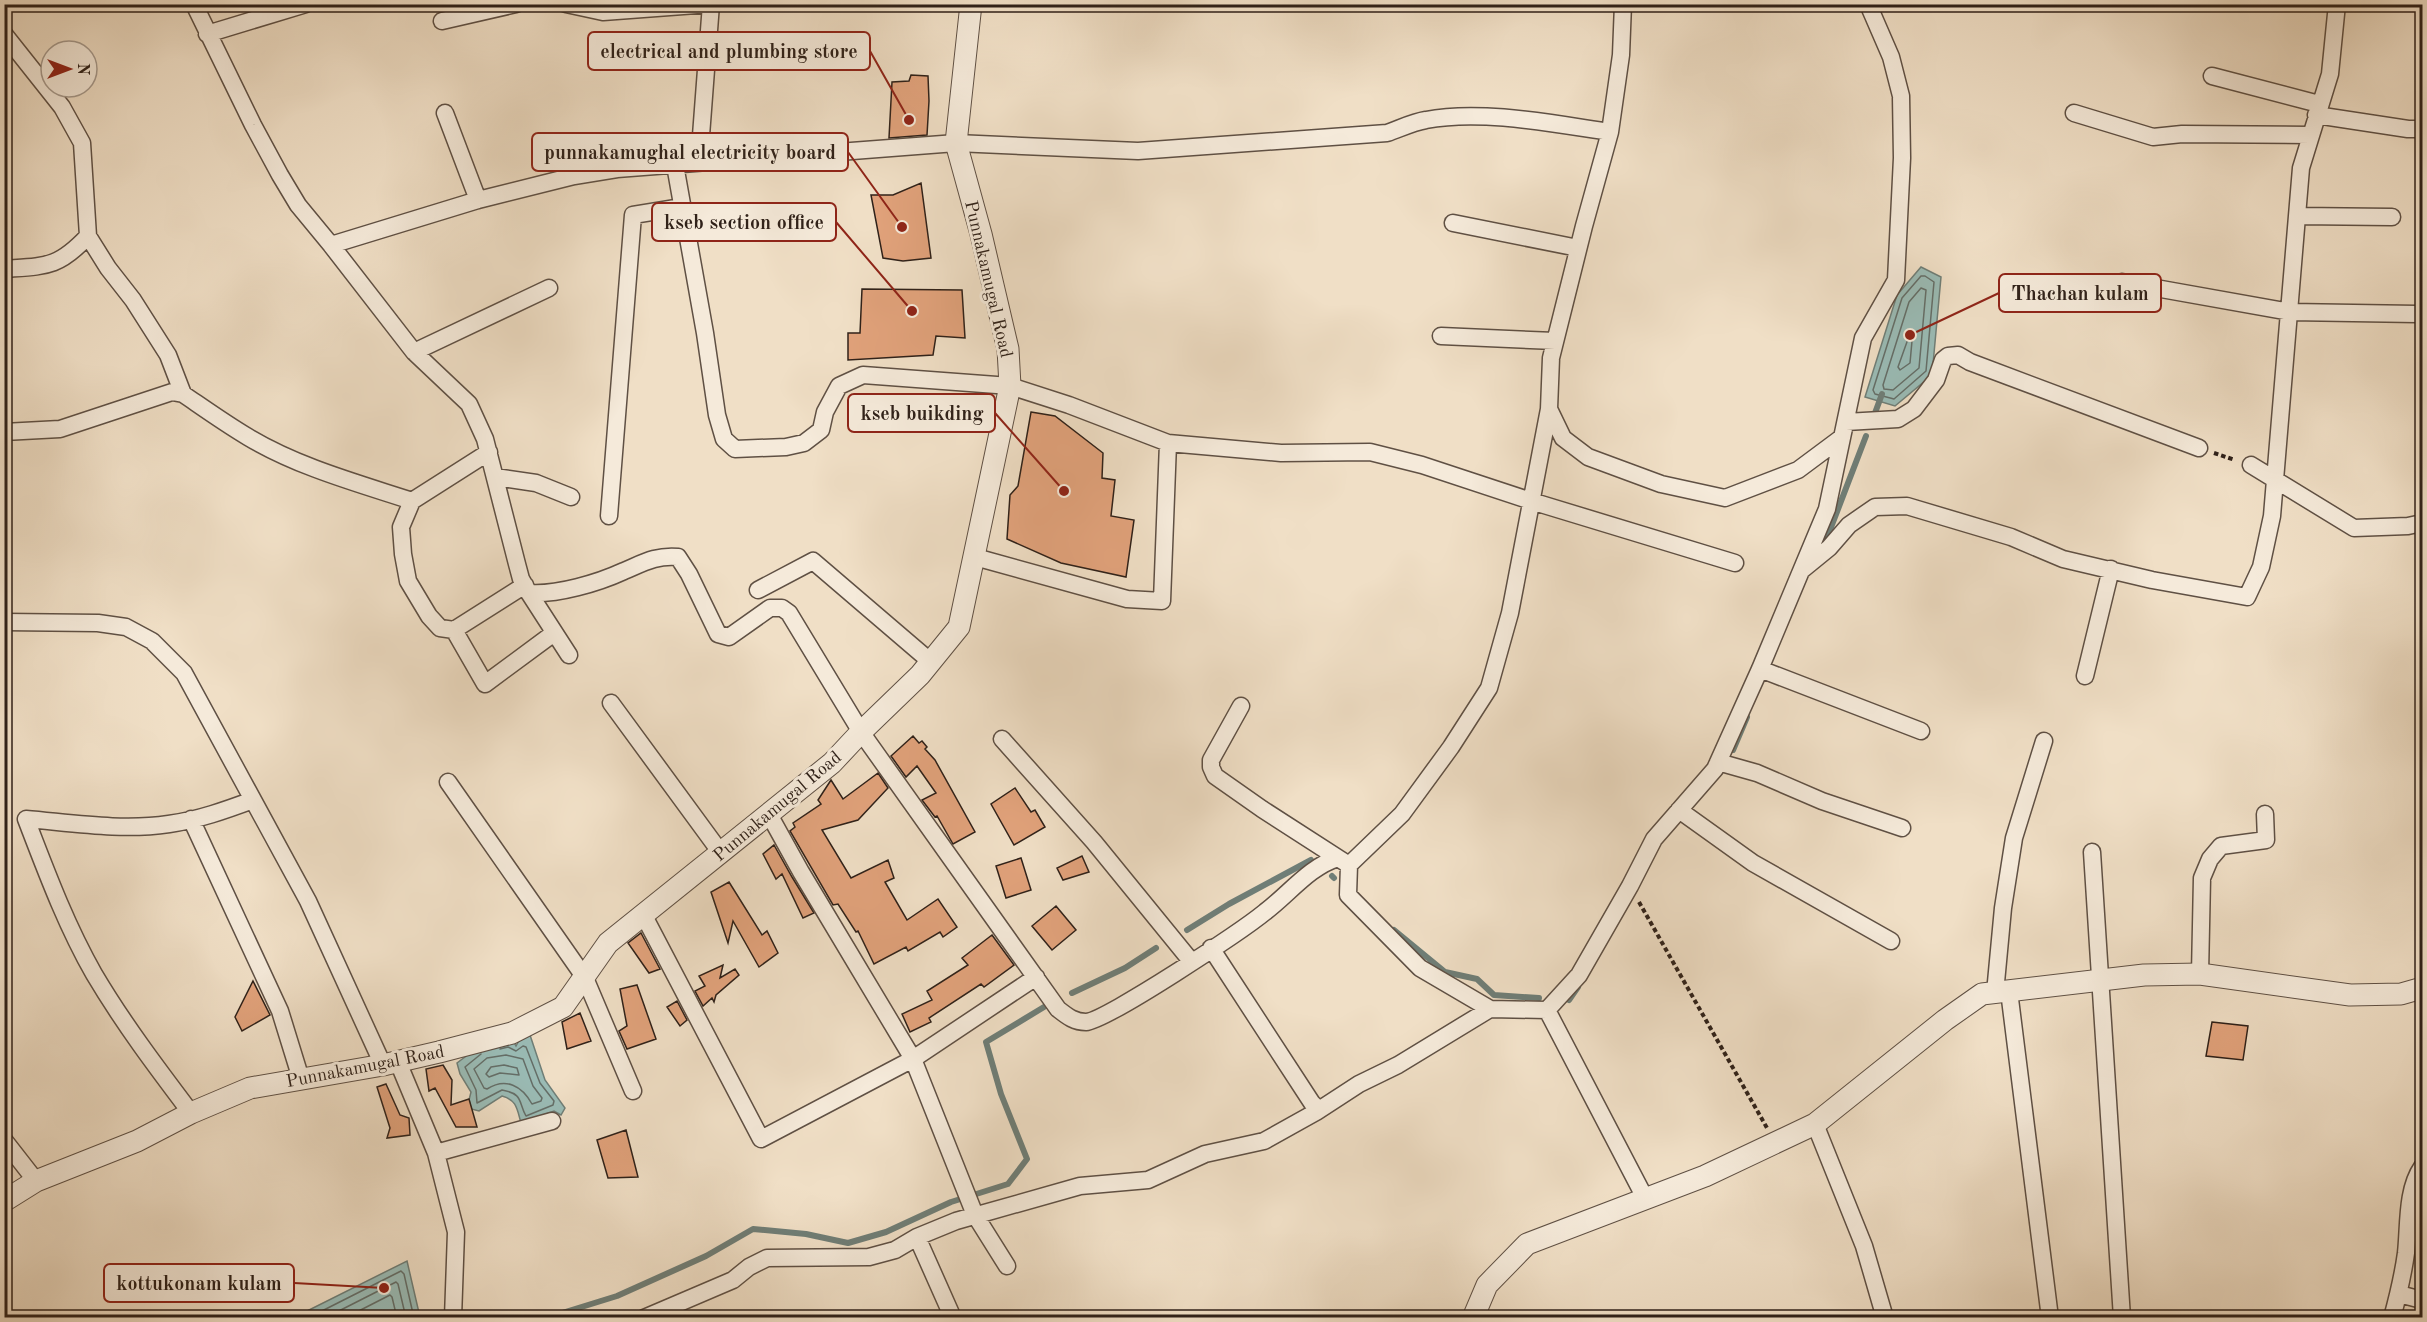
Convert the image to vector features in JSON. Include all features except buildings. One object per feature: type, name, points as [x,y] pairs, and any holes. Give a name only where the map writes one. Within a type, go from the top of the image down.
[{"type":"street","points":[[194,4],[280,175],[298,205],[414,352],[469,404],[486,439],[517,564],[527,589],[569,655]]},
{"type":"street","points":[[207,33],[306,4]]},
{"type":"street","points":[[442,21],[516,4]]},
{"type":"street","points":[[566,4],[603,12],[710,4],[699,162]]},
{"type":"street","name":"Punnakamugal Road","points":[[4,1201],[36,1181],[137,1141],[191,1113],[250,1088],[391,1063],[512,1033],[563,1007],[608,943],[770,816],[832,764],[931,662],[959,627],[1010,386],[1008,349],[981,234],[956,143],[971,4]]},
{"type":"street","points":[[489,452],[411,501],[401,528],[408,581],[429,616],[440,628],[454,630],[527,589],[554,594],[622,572],[649,559],[664,556],[678,557],[689,574],[718,634],[729,637],[770,608],[782,608],[789,613],[861,732],[1058,1009],[1073,1020],[1088,1022],[1122,1006],[1265,913],[1325,862],[1344,862],[1402,814],[1451,747],[1490,688],[1510,613],[1549,409],[1551,358],[1610,132],[1621,55],[1623,4]]},
{"type":"street","points":[[1547,1011],[1579,975],[1654,839],[1714,770],[1760,669],[1827,509],[1863,338],[1896,280],[1902,158],[1901,96],[1891,57],[1868,4]]},
{"type":"street","points":[[1800,572],[1829,548],[1849,525],[1875,507],[1907,506],[2012,537],[2063,559],[2247,597],[2261,567],[2272,516],[2277,481],[2301,168],[2330,74],[2337,4]]},
{"type":"street","points":[[4,34],[62,106],[82,143],[88,236],[168,355],[183,394]]},
{"type":"street","points":[[2212,75],[2318,110],[2408,129],[2422,129]]},
{"type":"street","points":[[2074,112],[2153,137],[2182,134],[2310,135]]},
{"type":"street","points":[[445,113],[478,200]]},
{"type":"street","points":[[331,245],[478,200],[574,176],[699,162],[956,143],[1138,151],[1386,133],[1426,120],[1455,117],[1484,117],[1610,132]]},
{"type":"street","points":[[675,165],[717,415],[724,439],[735,449],[786,447],[804,443],[821,430],[825,412],[839,386],[863,375],[1010,386],[1069,405],[1168,443],[1281,453],[1370,452],[1422,465],[1735,563]]},
{"type":"street","points":[[609,516],[633,215],[682,207]]},
{"type":"street","points":[[2298,216],[2392,217]]},
{"type":"street","points":[[1453,223],[1578,248]]},
{"type":"street","points":[[4,269],[49,266],[71,254],[88,236]]},
{"type":"street","points":[[2122,282],[2290,312],[2417,314]]},
{"type":"street","points":[[414,352],[549,288]]},
{"type":"street","points":[[1441,336],[1555,341]]},
{"type":"street","points":[[1549,409],[1563,438],[1588,457],[1661,484],[1725,498],[1798,470],[1844,430],[1898,419],[1914,409],[1936,380],[1943,360],[1948,356],[1958,355],[1970,362],[2199,448]]},
{"type":"street","points":[[4,432],[60,429],[172,392],[183,394],[249,438],[280,453],[325,472],[411,501]]},
{"type":"street","points":[[975,557],[1127,599],[1162,600],[1168,443]]},
{"type":"street","points":[[2251,465],[2354,528],[2408,526],[2422,523]]},
{"type":"street","points":[[495,477],[536,483],[571,497]]},
{"type":"street","points":[[758,591],[813,561],[931,662]]},
{"type":"street","points":[[2085,676],[2111,569]]},
{"type":"street","points":[[4,622],[98,623],[126,627],[152,641],[184,673],[308,901],[436,1153],[456,1232],[453,1317]]},
{"type":"street","points":[[454,630],[485,684],[554,633]]},
{"type":"street","points":[[1760,669],[1921,731]]},
{"type":"street","points":[[611,703],[721,853]]},
{"type":"street","points":[[1241,706],[1211,760],[1215,776],[1344,862],[1348,894],[1420,969],[1490,1009],[1547,1011]]},
{"type":"street","points":[[1002,739],[1094,842],[1191,961]]},
{"type":"street","points":[[2044,741],[2014,838],[2003,908],[2002,992],[2050,1317]]},
{"type":"street","points":[[1718,762],[1757,773],[1822,801],[1902,828]]},
{"type":"street","points":[[448,782],[585,978],[633,1091]]},
{"type":"street","points":[[191,1113],[128,1027],[93,972],[51,883],[26,819],[112,826],[168,824],[208,816],[253,801]]},
{"type":"street","points":[[1679,810],[1753,863],[1891,941]]},
{"type":"street","points":[[2200,974],[2202,878],[2210,859],[2222,846],[2266,840],[2265,814]]},
{"type":"street","points":[[770,816],[913,1059],[975,1215],[1007,1266]]},
{"type":"street","points":[[191,819],[280,1011],[301,1079]]},
{"type":"street","points":[[2092,852],[2122,1317]]},
{"type":"street","points":[[643,914],[761,1139],[913,1059],[1036,977]]},
{"type":"street","points":[[1212,948],[1312,1103],[1319,1110]]},
{"type":"street","points":[[1473,1317],[1487,1285],[1527,1244],[1705,1176],[1815,1124],[1945,1020],[1982,994],[2144,975],[2200,974],[2350,995],[2401,994],[2422,988]]},
{"type":"street","points":[[644,1317],[733,1280],[749,1267],[767,1258],[869,1257],[895,1250],[917,1237],[975,1215],[1080,1186],[1148,1180],[1206,1154],[1264,1141],[1359,1084],[1398,1065],[1490,1009]]},
{"type":"street","points":[[1547,1011],[1645,1198]]},
{"type":"street","points":[[436,1153],[552,1121]]},
{"type":"street","points":[[1815,1124],[1864,1246],[1885,1317]]},
{"type":"street","points":[[4,1140],[36,1181]]},
{"type":"street","points":[[2392,1317],[2399,1294],[2412,1190],[2422,1167]]},
{"type":"street","points":[[917,1237],[953,1317]]},
{"type":"street","points":[[2399,1294],[2422,1300]]},
{"type":"path","points":[[2199,448],[2251,465]]},
{"type":"path","points":[[1630,886],[1776,1143]]},
{"type":"water","points":[[1921,267],[1941,277],[1932,375],[1895,406],[1865,397],[1897,295]]},
{"type":"water","points":[[529,1032],[545,1080],[565,1108],[561,1115],[554,1111],[521,1123],[514,1103],[502,1096],[479,1111],[471,1109],[469,1100],[471,1092],[460,1074],[457,1063],[481,1045],[511,1037],[516,1046],[522,1035]]},
{"type":"water","points":[[407,1261],[420,1317],[301,1317],[301,1314]]},
{"type":"waterway","points":[[1875,413],[1882,394]]},
{"type":"waterway","points":[[1825,543],[1866,436]]},
{"type":"waterway","points":[[1733,750],[1747,717]]},
{"type":"waterway","points":[[1187,930],[1229,904],[1311,860]]},
{"type":"waterway","points":[[1394,930],[1445,972],[1477,979],[1494,995],[1539,998]]},
{"type":"waterway","points":[[1072,993],[1125,968],[1156,948]]},
{"type":"waterway","points":[[1569,1000],[1578,987]]},
{"type":"waterway","points":[[546,1318],[617,1296],[706,1256],[753,1229],[806,1234],[848,1243],[886,1232],[951,1202],[1008,1184],[1027,1159],[1001,1094],[986,1042],[1044,1007]]},
{"type":"place","name":"electrical and plumbing store","points":[[909,120]]},
{"type":"place","name":"punnakamughal electricity board","points":[[902,227]]},
{"type":"place","name":"kseb section office","points":[[912,311]]},
{"type":"place","name":"Thachan kulam","points":[[1910,335]]},
{"type":"place","name":"kseb buikding","points":[[1064,491]]},
{"type":"place","name":"kottukonam kulam","points":[[384,1288]]}]
